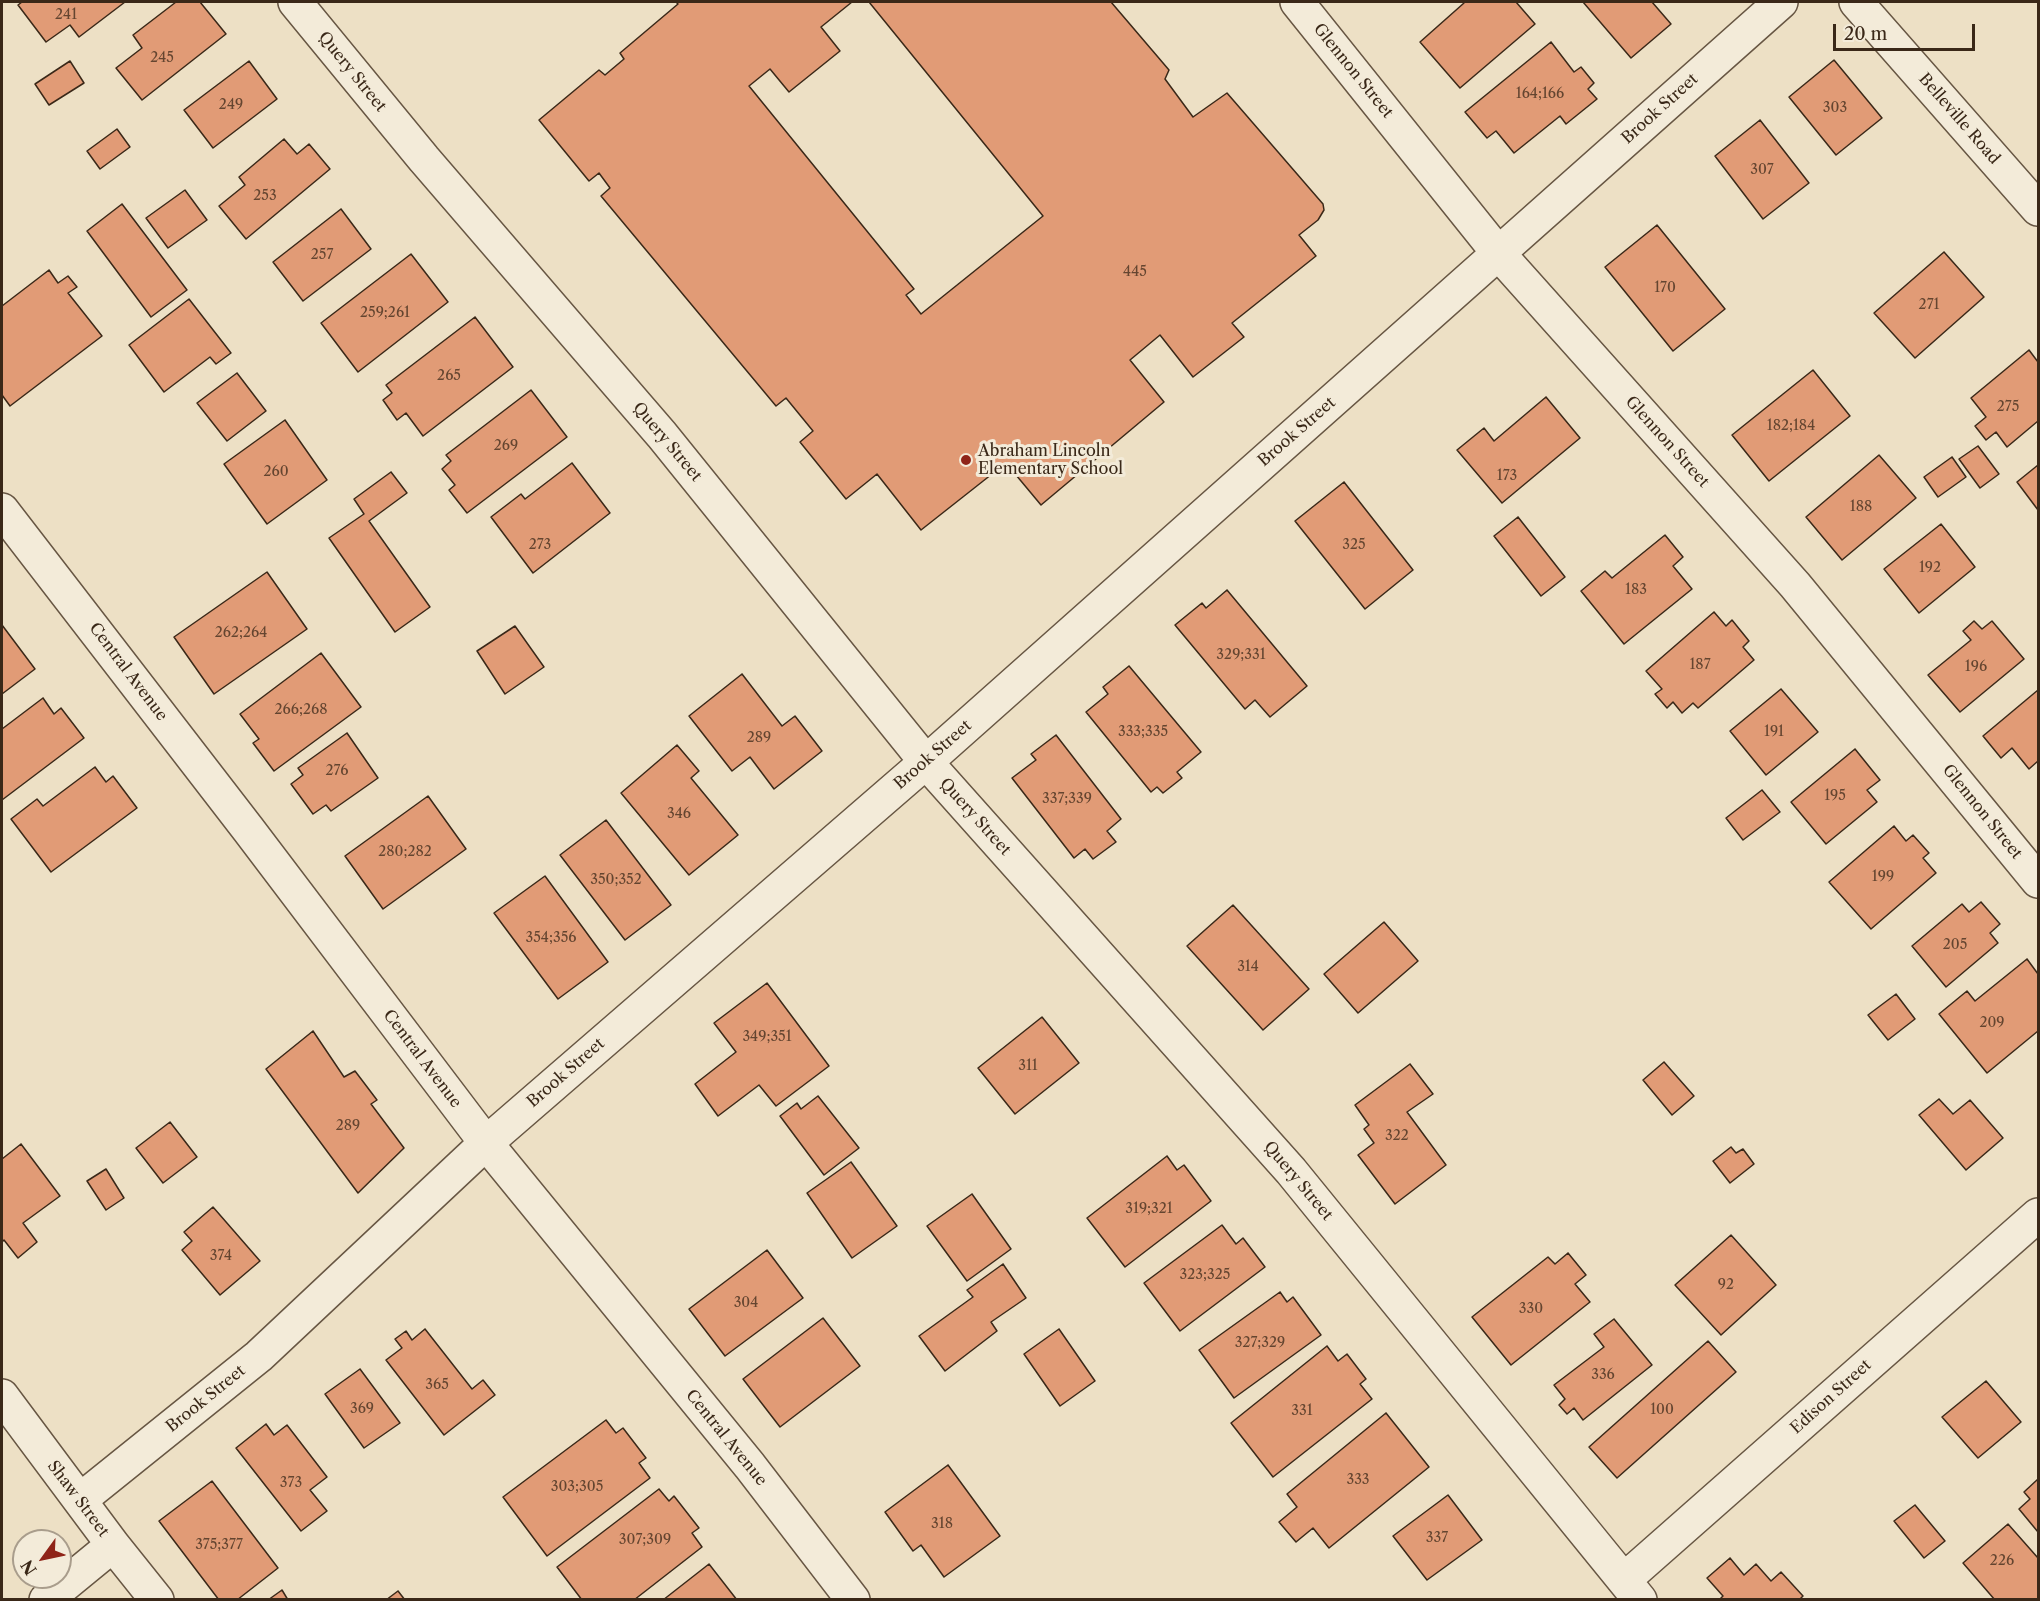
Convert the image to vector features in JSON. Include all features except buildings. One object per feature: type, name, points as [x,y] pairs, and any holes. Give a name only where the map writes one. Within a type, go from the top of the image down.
[{"type":"street","name":"Query Street","points":[[295,2],[424,159],[662,435],[926,762],[1291,1171],[1632,1590]]},
{"type":"street","name":"Glennon Street","points":[[1297,2],[1499,254],[1795,585],[2038,881]]},
{"type":"street","name":"Brook Street","points":[[80,1500],[260,1356],[486,1143],[926,762],[1781,2]]},
{"type":"street","name":"Belleville Road","points":[[1856,2],[2038,209]]},
{"type":"street","name":"Central Avenue","points":[[2,510],[486,1143],[750,1466],[853,1599]]},
{"type":"street","name":"Edison Street","points":[[1632,1590],[2038,1215]]},
{"type":"street","name":"Shaw Street","points":[[2,1396],[113,1545],[157,1599]]},
{"type":"street","points":[[46,1599],[113,1545]]},
{"type":"place","name":"Abraham Lincoln Elementary School","points":[[966,460]]}]
